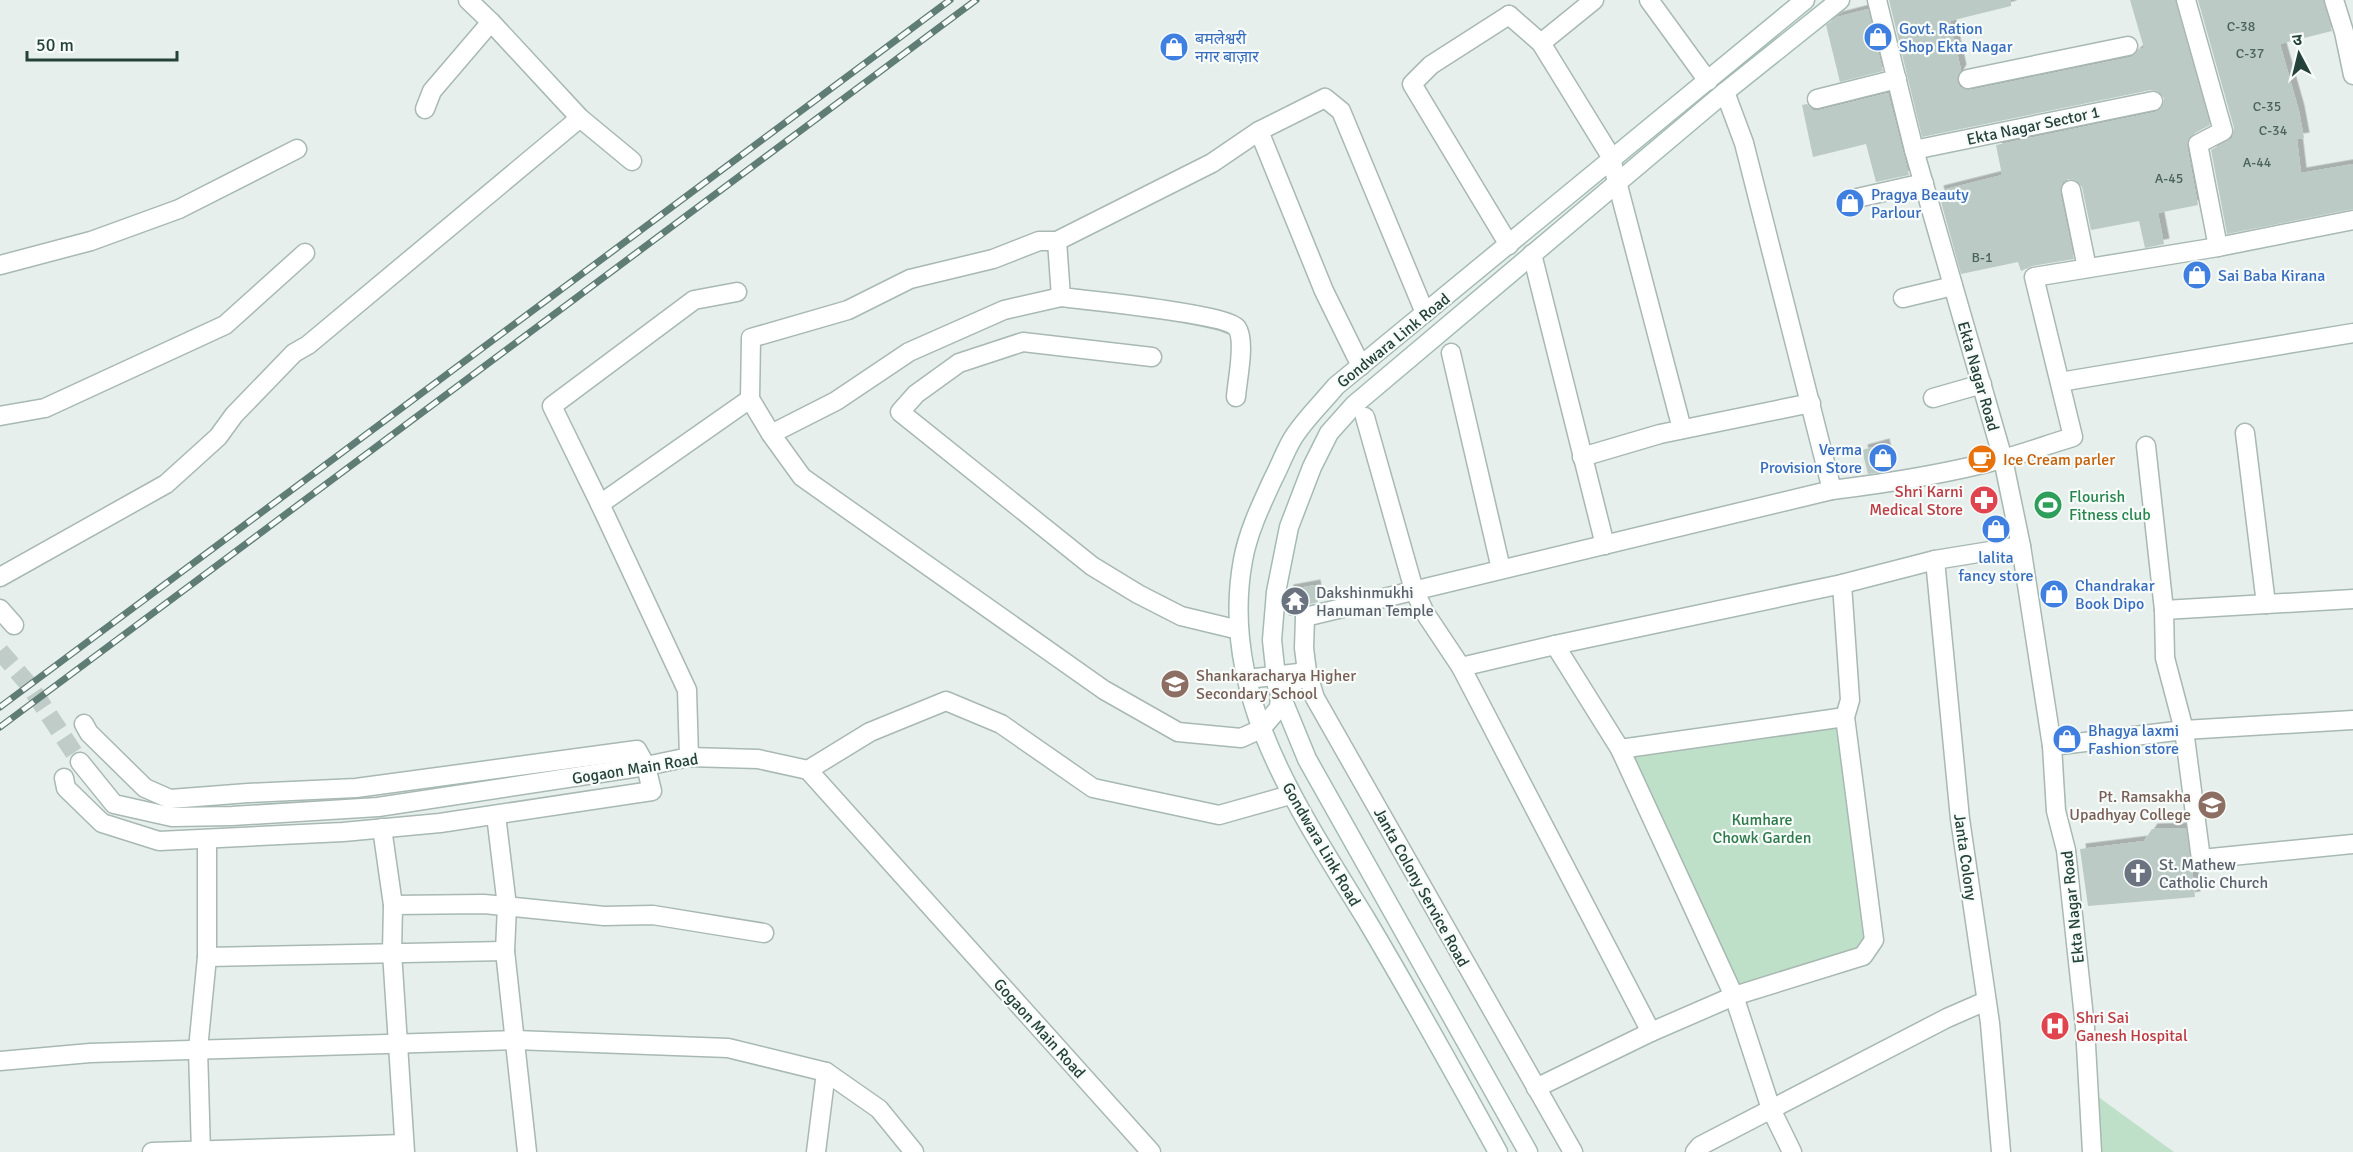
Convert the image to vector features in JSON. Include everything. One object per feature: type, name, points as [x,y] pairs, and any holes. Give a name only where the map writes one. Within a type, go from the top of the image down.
[{"type":"street","points":[[468,0],[580,118],[632,161]]},
{"type":"street","points":[[1541,43],[1594,0]]},
{"type":"street","points":[[1649,0],[1708,81]]},
{"type":"street","points":[[1425,313],[1341,111],[1325,98],[1259,131],[1212,164],[1058,241],[1039,241],[993,259],[910,279],[848,310],[751,338],[750,399],[771,434],[802,477],[1104,690],[1178,732],[1241,738],[1261,729],[1279,708],[1272,640],[1276,592],[1289,527],[1312,467],[1329,433],[1354,405],[1532,254],[1619,184],[1725,92],[1840,0]]},
{"type":"street","name":"Ekta Nagar Road","points":[[1877,0],[1914,150],[2003,459],[2021,546],[2052,746],[2056,810],[2066,850],[2085,1027],[2092,1152]]},
{"type":"street","points":[[2186,0],[2223,131],[2198,144],[2218,247]]},
{"type":"street","points":[[2334,0],[2344,32],[2353,75]]},
{"type":"street","name":"Gondwara Link Road","points":[[1498,1152],[1410,992],[1290,795],[1261,729],[1246,679],[1239,630],[1243,559],[1260,507],[1293,438],[1336,386],[1708,81],[1800,2]]},
{"type":"street","points":[[1509,245],[1412,84],[1431,65],[1510,8],[1541,43],[1610,155],[1682,429]]},
{"type":"street","points":[[424,109],[432,91],[491,22]]},
{"type":"street","points":[[1968,79],[2128,46]]},
{"type":"street","points":[[1817,99],[1898,79]]},
{"type":"street","points":[[1725,92],[1744,143],[1832,490]]},
{"type":"street","name":"Ekta Nagar Sector 1","points":[[1914,150],[2152,101]]},
{"type":"street","points":[[0,577],[166,484],[218,437],[234,415],[294,353],[308,345],[580,118]]},
{"type":"street","points":[[1259,131],[1324,291],[1361,366]]},
{"type":"street","points":[[0,266],[91,241],[179,209],[297,149]]},
{"type":"street","points":[[1857,198],[1924,183]]},
{"type":"street","points":[[2071,190],[2087,268]]},
{"type":"street","points":[[1414,590],[1832,490],[1905,480],[2003,459],[2073,437],[2034,276],[2218,247],[2353,220]]},
{"type":"street","points":[[1058,241],[1061,297]]},
{"type":"street","points":[[0,416],[45,408],[225,325],[305,253]]},
{"type":"street","points":[[1532,254],[1605,545]]},
{"type":"street","points":[[1903,298],[1953,286]]},
{"type":"street","points":[[689,757],[687,690],[552,406],[694,300],[737,292]]},
{"type":"street","points":[[771,434],[836,401],[909,352],[1004,310],[1061,297],[1208,317],[1235,325],[1240,332],[1241,346],[1236,397]]},
{"type":"street","points":[[2060,382],[2353,333]]},
{"type":"street","points":[[1152,357],[1023,342],[959,363],[916,394],[900,412],[1092,566],[1138,594],[1181,616],[1239,630]]},
{"type":"street","points":[[1450,353],[1502,569]]},
{"type":"street","points":[[1934,398],[1982,384]]},
{"type":"street","points":[[600,504],[750,399]]},
{"type":"street","points":[[1582,457],[1682,429],[1811,403]]},
{"type":"street","points":[[1365,417],[1414,590],[1425,613],[1461,667],[1651,1032]]},
{"type":"street","points":[[2245,433],[2266,604]]},
{"type":"street","points":[[2146,446],[2164,610],[2165,657],[2184,730],[2201,859],[2353,844]]},
{"type":"street","points":[[1461,667],[1842,584],[1935,560],[2021,546]]},
{"type":"street","name":"Janta Colony","points":[[1935,560],[1960,819],[1986,1001],[2001,1152]]},
{"type":"street","points":[[1536,1088],[1651,1032],[1734,996],[1863,956],[1874,940],[1845,717],[1850,700],[1842,584]]},
{"type":"street","name":"Janta Colony Service Road","points":[[1414,590],[1305,617],[1304,648],[1307,672],[1315,699],[1573,1152]]},
{"type":"street","points":[[2164,610],[2353,599]]},
{"type":"street","points":[[0,609],[14,625]]},
{"type":"street","points":[[1555,645],[1620,749],[1734,996],[1771,1109],[1792,1152]]},
{"type":"street","points":[[1246,679],[1278,685],[1307,672]]},
{"type":"street","name":"Gondwara Link Road","points":[[1278,685],[1307,759],[1528,1152]]},
{"type":"street","points":[[807,770],[870,732],[946,701],[1001,724],[1094,788],[1219,815],[1290,795]]},
{"type":"street","points":[[1620,749],[1845,717]]},
{"type":"street","points":[[2052,746],[2184,730],[2353,720]]},
{"type":"street","points":[[64,778],[66,788],[102,823],[159,841],[382,828],[496,815],[652,791],[646,766],[637,750],[356,788],[170,799],[145,788],[89,733],[84,724]]},
{"type":"street","name":"Gogaon Main Road","points":[[81,762],[114,804],[172,817],[232,816],[378,807],[646,766],[689,757],[758,759],[807,770],[1151,1152]]},
{"type":"street","points":[[496,815],[507,906],[505,951],[527,1152]]},
{"type":"street","points":[[152,1152],[405,1148],[392,952],[393,905],[382,828]]},
{"type":"street","points":[[200,1151],[198,1049],[207,957],[207,839]]},
{"type":"street","points":[[393,905],[484,904],[604,916],[653,915],[764,933]]},
{"type":"street","points":[[207,957],[505,951]]},
{"type":"street","points":[[1695,1152],[1700,1146],[1947,1017],[1986,1001]]},
{"type":"street","points":[[0,1061],[90,1053],[516,1040],[728,1048],[826,1072],[879,1109],[914,1152]]},
{"type":"street","points":[[816,1152],[826,1072]]},
{"type":"green space","name":"Kumhare Chowk Garden","points":[[1845,717],[1874,940],[1863,956],[1734,996],[1620,749]]},
{"type":"green space","points":[[2097,1096],[2174,1152],[2100,1152]]},
{"type":"building","points":[[1889,0],[2011,0],[2011,6],[1950,21],[1961,70],[1957,82],[1960,87],[1970,90],[2131,57],[2139,49],[2144,48],[2130,0],[2175,0],[2210,125],[2193,134],[2187,146],[2198,205],[2158,213],[2164,244],[2145,248],[2139,221],[2091,230],[2082,187],[2075,180],[2068,179],[2063,182],[2060,192],[2074,259],[2032,266],[2021,271],[2018,262],[1961,274],[1938,191],[2002,175],[1996,145],[2155,112],[2163,105],[2164,98],[2157,91],[2151,90],[1922,137]]},
{"type":"building","points":[[2198,0],[2323,0],[2332,31],[2280,44],[2299,111],[2304,138],[2297,139],[2301,173],[2353,164],[2353,209],[2227,234],[2211,150],[2232,138],[2234,128]]},
{"type":"building","points":[[1868,9],[1883,71],[1840,82],[1826,25],[1837,17]]},
{"type":"building","points":[[1888,93],[1909,175],[1876,182],[1866,144],[1813,157],[1802,105],[1807,104],[1813,110],[1820,110]]},
{"type":"building","points":[[1884,444],[1890,471],[1868,474],[1862,450]]},
{"type":"building","points":[[1315,585],[1318,602],[1302,606],[1294,615],[1289,616],[1288,590]]},
{"type":"building","name":"St. Mathew Catholic Church","points":[[2186,828],[2195,897],[2088,906],[2080,849],[2144,841],[2152,829]]},
{"type":"tunnel","points":[[0,651],[29,685],[80,762]]},
{"type":"railway","points":[[0,707],[950,0]]},
{"type":"railway","points":[[0,727],[976,0]]},
{"type":"place","name":"Govt. Ration Shop Ekta Nagar","points":[[1878,37]]},
{"type":"place","name":"बमलेश्वरी नगर बाज़ार","points":[[1174,47]]},
{"type":"place","name":"Pragya Beauty Parlour","points":[[1850,203]]},
{"type":"place","name":"Sai Baba Kirana","points":[[2197,275]]},
{"type":"place","name":"Verma Provision Store","points":[[1883,458]]},
{"type":"place","name":"Ice Cream parler","points":[[1982,459]]},
{"type":"place","name":"Shri Karni Medical Store","points":[[1984,500]]},
{"type":"place","name":"Flourish Fitness club","points":[[2048,505]]},
{"type":"place","name":"lalita fancy store","points":[[1996,529]]},
{"type":"place","name":"Chandrakar Book Dipo","points":[[2054,594]]},
{"type":"place","name":"Dakshinmukhi Hanuman Temple","points":[[1295,601]]},
{"type":"place","name":"Shankaracharya Higher Secondary School","points":[[1175,684]]},
{"type":"place","name":"Bhagya laxmi Fashion store","points":[[2067,739]]},
{"type":"place","name":"Pt. Ramsakha Upadhyay College","points":[[2212,805]]},
{"type":"place","name":"St. Mathew Catholic Church","points":[[2138,873]]},
{"type":"place","name":"Shri Sai Ganesh Hospital","points":[[2055,1026]]}]
